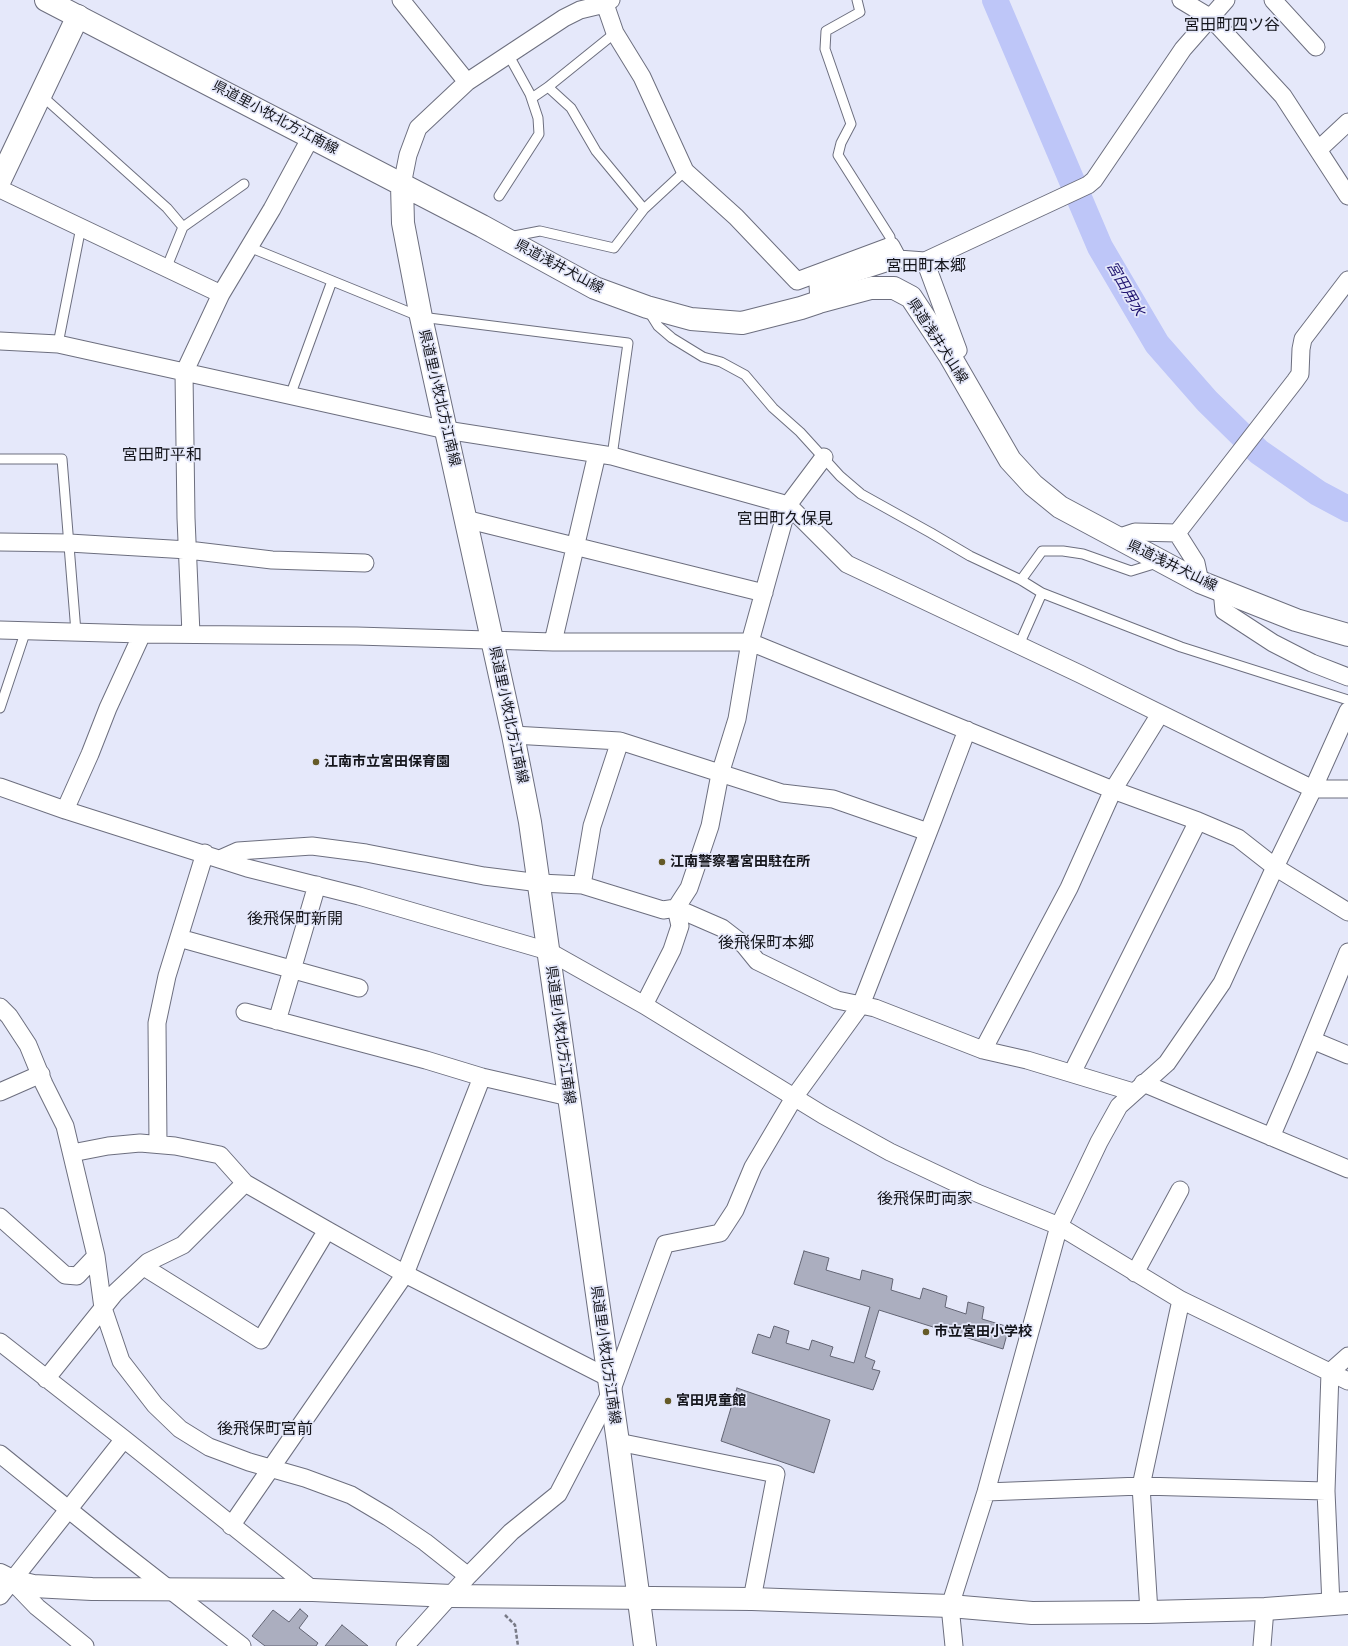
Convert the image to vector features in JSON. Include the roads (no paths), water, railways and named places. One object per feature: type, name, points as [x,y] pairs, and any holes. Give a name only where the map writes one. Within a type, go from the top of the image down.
[{"type":"main road","name":"県道里小牧北方江南線","points":[[46,0],[402,185],[403,223],[420,317],[513,735],[540,883],[548,951],[618,1442],[645,1646]]},
{"type":"main road","points":[[0,180],[78,16]]},
{"type":"main road","name":"県道浅井犬山線","points":[[402,185],[595,288],[647,307],[691,318],[742,323],[871,288],[894,288],[911,297],[950,356],[1010,460],[1028,480],[1060,507],[1160,562],[1200,582],[1296,620],[1348,635]]},
{"type":"main road","points":[[4,1584],[172,1590],[313,1590],[452,1596],[752,1599],[950,1606],[1032,1613],[1265,1609],[1339,1604]]},
{"type":"street","points":[[401,0],[467,82]]},
{"type":"street","points":[[1181,0],[1219,6],[1282,96],[1348,196]]},
{"type":"street","points":[[1274,0],[1316,47]]},
{"type":"street","points":[[402,185],[408,155],[418,128],[467,82],[564,18],[580,10],[608,2],[615,33],[642,77],[685,171],[736,216],[796,281],[895,253],[925,261],[1094,180],[1182,51],[1219,6]]},
{"type":"street","points":[[1318,150],[1348,122]]},
{"type":"street","points":[[191,634],[186,518],[184,373],[221,294],[272,210],[311,137]]},
{"type":"street","points":[[0,189],[221,294]]},
{"type":"street","points":[[819,302],[818,285],[895,253]]},
{"type":"street","points":[[925,261],[958,350],[950,356]]},
{"type":"street","points":[[1177,533],[1300,374],[1301,349],[1304,339],[1348,280]]},
{"type":"street","points":[[0,341],[58,344],[446,430],[604,455],[788,505],[847,564],[1019,645],[1314,789],[1348,789]]},
{"type":"street","points":[[553,642],[576,546],[604,455]]},
{"type":"street","points":[[644,1005],[672,950],[680,926],[676,908],[689,888],[710,826],[720,774],[737,719],[750,642],[788,505],[824,457]]},
{"type":"street","points":[[465,519],[764,593]]},
{"type":"street","points":[[1117,538],[1135,532],[1177,533]]},
{"type":"street","points":[[1177,533],[1196,563],[1200,582]]},
{"type":"street","points":[[0,542],[69,543],[188,550],[272,560],[365,564]]},
{"type":"street","points":[[1222,590],[1224,611],[1272,643],[1312,663],[1348,676]]},
{"type":"street","points":[[0,630],[142,634],[357,636],[553,642],[750,642],[1112,790],[1198,821],[1238,838],[1275,867],[1348,912]]},
{"type":"street","points":[[65,810],[90,754],[108,708],[142,634]]},
{"type":"street","points":[[954,1646],[950,1606],[986,1492],[1059,1226],[1099,1142],[1119,1106],[1167,1063],[1222,983],[1275,867],[1314,789],[1348,712]]},
{"type":"street","points":[[983,1050],[1069,888],[1112,790],[1160,714]]},
{"type":"street","points":[[405,1646],[452,1596],[468,1576],[511,1532],[558,1494],[610,1385],[665,1244],[720,1233],[735,1210],[753,1167],[795,1096],[861,1005],[967,730]]},
{"type":"street","points":[[513,735],[620,741],[782,793],[833,799],[928,832]]},
{"type":"street","points":[[582,885],[592,826],[620,741]]},
{"type":"street","points":[[0,787],[65,810],[247,868],[367,898],[548,951],[644,1005],[795,1096],[823,1115],[890,1152],[977,1192],[1059,1226],[1181,1300],[1348,1381]]},
{"type":"street","points":[[1072,1073],[1198,821]]},
{"type":"street","points":[[212,856],[238,851],[312,846],[366,853],[484,876],[540,883],[582,885],[663,910],[676,908],[722,928],[744,945],[757,961],[837,1000],[874,1008],[983,1050],[1138,1088],[1271,1137],[1348,1168]]},
{"type":"street","points":[[158,1144],[157,1024],[167,976],[179,938],[212,856]]},
{"type":"street","points":[[277,1021],[317,885]]},
{"type":"street","points":[[179,938],[359,988]]},
{"type":"street","points":[[1271,1137],[1348,952]]},
{"type":"street","points":[[0,1006],[9,1016],[28,1044],[40,1074],[65,1126],[96,1256],[103,1308],[121,1361],[155,1405],[180,1429],[209,1447],[248,1462],[305,1478],[351,1495],[388,1517],[425,1542],[468,1576]]},
{"type":"street","points":[[245,1012],[482,1076],[569,1097]]},
{"type":"street","points":[[1312,1040],[1348,1055]]},
{"type":"street","points":[[0,1092],[40,1074]]},
{"type":"street","points":[[231,1526],[406,1274],[482,1076]]},
{"type":"street","points":[[72,1153],[108,1146],[140,1143],[175,1146],[220,1155],[245,1183],[406,1274],[610,1385]]},
{"type":"street","points":[[46,1379],[115,1294],[148,1262],[183,1245],[245,1183]]},
{"type":"street","points":[[1135,1273],[1180,1190]]},
{"type":"street","points":[[0,1217],[65,1275],[77,1276],[96,1256]]},
{"type":"street","points":[[144,1267],[261,1340],[327,1230]]},
{"type":"street","points":[[1149,1612],[1140,1486],[1181,1300]]},
{"type":"street","points":[[0,1342],[313,1590]]},
{"type":"street","points":[[1339,1604],[1326,1492],[1330,1372],[1348,1356]]},
{"type":"street","points":[[85,1646],[37,1607],[4,1584],[68,1510],[124,1439]]},
{"type":"street","points":[[618,1442],[776,1474],[752,1599]]},
{"type":"street","points":[[0,1454],[68,1510],[242,1646]]},
{"type":"street","points":[[986,1492],[1140,1486],[1326,1492]]},
{"type":"street","points":[[1262,1646],[1265,1609]]},
{"type":"lane","points":[[857,0],[860,12],[826,31],[824,49],[850,124],[841,143],[838,155],[890,237],[895,253]]},
{"type":"lane","points":[[532,98],[548,87],[615,33]]},
{"type":"lane","points":[[499,196],[539,134],[538,118],[532,98],[508,54]]},
{"type":"lane","points":[[548,87],[571,108],[596,151],[644,209]]},
{"type":"lane","points":[[41,95],[167,208],[183,227]]},
{"type":"lane","points":[[503,238],[540,231],[614,248],[644,209],[685,171]]},
{"type":"lane","points":[[166,269],[183,227],[244,184]]},
{"type":"lane","points":[[58,344],[81,227]]},
{"type":"lane","points":[[249,247],[420,317],[628,343],[604,455]]},
{"type":"lane","points":[[290,396],[332,281]]},
{"type":"lane","points":[[647,307],[658,326],[672,338],[703,356],[721,362],[745,375],[773,408],[800,432],[840,476],[861,494],[970,556],[1021,580],[1042,593],[1181,648],[1348,700]]},
{"type":"lane","points":[[0,459],[62,459],[76,632]]},
{"type":"lane","points":[[1021,580],[1042,551],[1063,551],[1083,554],[1132,571],[1160,562]]},
{"type":"lane","points":[[1019,645],[1042,593]]},
{"type":"lane","points":[[0,708],[26,630]]},
{"type":"waterway","name":"宮田用水","points":[[995,0],[1100,247],[1157,344],[1207,401],[1259,452],[1318,493],[1348,509]]},
{"type":"place","name":"江南市立宮田保育園","points":[[316,762]]},
{"type":"place","name":"江南警察署宮田駐在所","points":[[662,862]]},
{"type":"place","name":"市立宮田小学校","points":[[926,1332]]},
{"type":"place","name":"宮田児童館","points":[[668,1401]]},
{"type":"district","name":"宮田町四ツ谷","points":[[1232,26]]},
{"type":"district","name":"宮田町本郷","points":[[926,267]]},
{"type":"district","name":"宮田町平和","points":[[162,456]]},
{"type":"district","name":"宮田町久保見","points":[[785,520]]},
{"type":"district","name":"後飛保町新開","points":[[295,920]]},
{"type":"district","name":"後飛保町本郷","points":[[766,944]]},
{"type":"district","name":"後飛保町両家","points":[[925,1200]]},
{"type":"district","name":"後飛保町宮前","points":[[265,1430]]}]
